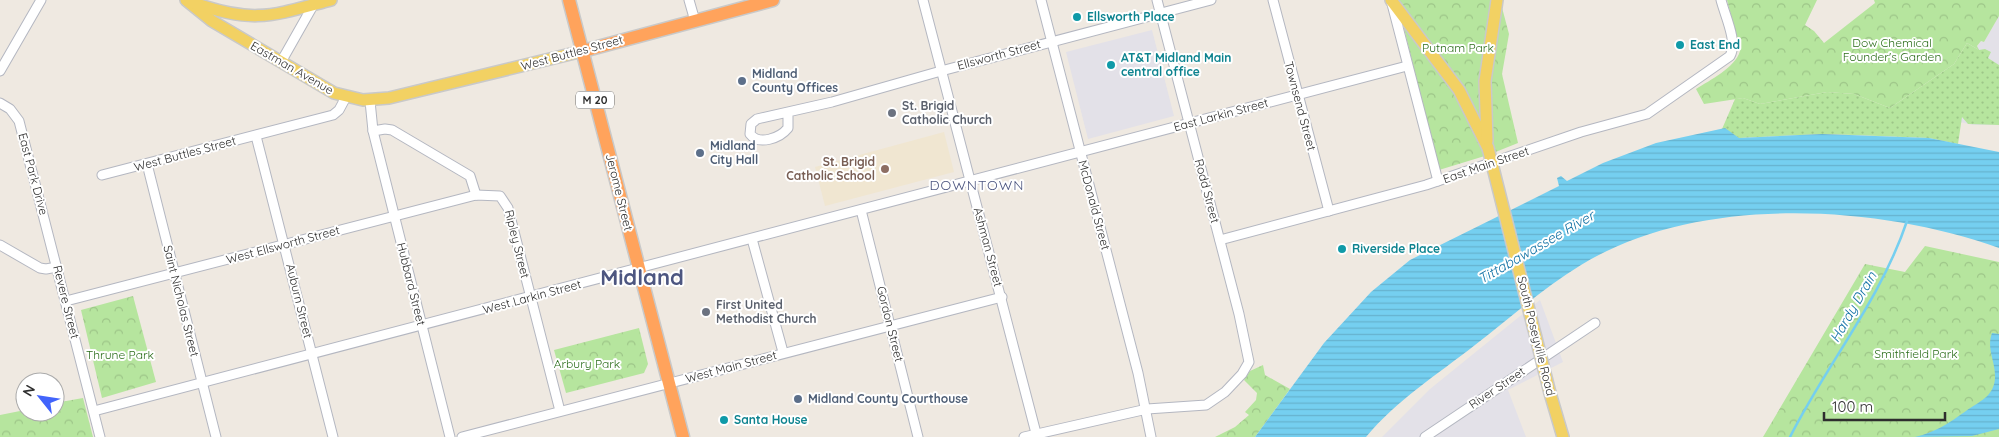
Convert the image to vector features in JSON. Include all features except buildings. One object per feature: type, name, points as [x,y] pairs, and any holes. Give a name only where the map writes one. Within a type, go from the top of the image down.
[{"type":"highway","name":"Jerome Street","points":[[569,0],[669,383]]},
{"type":"highway","name":"West Buttles Street","points":[[583,51],[773,0]]},
{"type":"highway","name":"M 20","points":[[669,383],[682,437]]},
{"type":"main road","points":[[187,0],[217,11],[250,17],[287,12],[316,2],[331,0]]},
{"type":"main road","name":"Eastman Avenue","points":[[187,0],[212,21],[325,88],[346,97],[370,101]]},
{"type":"main road","points":[[1391,0],[1460,90],[1488,148]]},
{"type":"main road","points":[[1488,148],[1485,81],[1497,0]]},
{"type":"main road","name":"West Buttles Street","points":[[370,101],[583,51]]},
{"type":"main road","name":"South Poseyville Road","points":[[1488,148],[1550,393],[1563,437]]},
{"type":"street","points":[[0,71],[41,0]]},
{"type":"street","points":[[690,0],[695,21]]},
{"type":"street","name":"Ashman Street","points":[[923,0],[1002,297],[1036,435]]},
{"type":"street","name":"McDonald Street","points":[[1041,0],[1147,409],[1151,437]]},
{"type":"street","name":"Rodd Street","points":[[1147,409],[1206,405],[1237,381],[1249,362],[1220,240],[1157,0]]},
{"type":"street","name":"Ellsworth Street","points":[[788,113],[788,128],[783,134],[760,141],[754,139],[750,134],[751,124],[757,119],[788,113],[1211,0]]},
{"type":"street","name":"Townsend Street","points":[[1273,0],[1329,211]]},
{"type":"street","points":[[1391,0],[1438,181]]},
{"type":"street","name":"East Main Street","points":[[1220,240],[1438,181],[1581,132],[1647,114],[1730,56],[1733,51],[1733,43],[1721,0]]},
{"type":"street","points":[[281,62],[316,2]]},
{"type":"street","name":"East Larkin Street","points":[[970,181],[1407,66]]},
{"type":"street","name":"West Buttles Street","points":[[102,175],[333,115],[339,110],[346,97]]},
{"type":"street","points":[[370,101],[373,131],[392,130],[470,176],[476,195]]},
{"type":"street","name":"East Park Drive","points":[[0,102],[10,109],[19,122],[54,254]]},
{"type":"street","name":"Hubbard Street","points":[[373,131],[450,437]]},
{"type":"street","name":"Auburn Street","points":[[256,136],[333,437]]},
{"type":"street","name":"Saint Nicholas Street","points":[[147,164],[216,437]]},
{"type":"street","name":"West Larkin Street","points":[[94,411],[970,181]]},
{"type":"street","name":"West Ellsworth Street","points":[[66,301],[476,195],[500,196]]},
{"type":"street","name":"Ripley Street","points":[[500,196],[508,208],[560,411]]},
{"type":"street","name":"Gordon Street","points":[[861,210],[918,437]]},
{"type":"street","points":[[752,239],[783,352]]},
{"type":"street","points":[[0,245],[40,268],[46,269],[57,266]]},
{"type":"street","name":"Revere Street","points":[[54,254],[100,437]]},
{"type":"street","name":"West Main Street","points":[[462,437],[783,352],[1002,297]]},
{"type":"street","name":"River Street","points":[[1425,437],[1595,323]]},
{"type":"street","points":[[1024,437],[1147,409]]},
{"type":"shaded area","points":[[1999,16],[1999,125],[1974,125],[1960,122],[1979,50],[1977,47],[1981,41],[1984,42]]},
{"type":"shaded area","points":[[1152,30],[1174,116],[1088,139],[1066,52]]},
{"type":"shaded area","name":"St. Brigid Catholic School","points":[[944,132],[954,172],[825,206],[815,167]]},
{"type":"shaded area","points":[[1540,300],[1563,362],[1508,390],[1526,437],[1382,437],[1430,389]]},
{"type":"green space","name":"Putnam Park","points":[[1397,0],[1500,0],[1509,34],[1502,74],[1518,143],[1488,155],[1439,170]]},
{"type":"green space","name":"Dow Chemical Founder's Garden","points":[[1727,0],[1817,0],[1805,25],[1814,31],[1824,43],[1875,3],[1874,0],[1999,0],[1999,16],[1984,42],[1981,41],[1977,46],[1979,50],[1967,43],[1954,64],[1890,108],[1854,94],[1827,92],[1760,104],[1743,98],[1704,104],[1696,89],[1728,68],[1740,51]]},
{"type":"green space","points":[[1967,43],[1979,50],[1985,49],[1991,52],[1988,58],[1999,65],[1999,125],[1968,124],[1962,117],[1958,144],[1929,138],[1822,134],[1739,138],[1722,129],[1735,99],[1743,98],[1760,104],[1827,92],[1854,94],[1890,108],[1954,64]]},
{"type":"green space","name":"Smithfield Park","points":[[1925,246],[1999,262],[1999,437],[1763,437],[1865,264],[1905,272]]},
{"type":"green space","name":"Thrune Park","points":[[133,296],[156,382],[102,398],[81,310]]},
{"type":"green space","name":"Arbury Park","points":[[639,328],[648,364],[644,373],[566,393],[554,350]]},
{"type":"green space","points":[[1263,365],[1265,375],[1290,389],[1255,437],[1215,437],[1235,427],[1249,415],[1245,412],[1256,400],[1257,393],[1244,380],[1250,371]]},
{"type":"green space","points":[[83,398],[93,437],[0,437],[0,415],[15,412],[15,422],[65,422],[65,401]]},
{"type":"water","name":"Tittabawassee River","points":[[1725,128],[1739,138],[1822,134],[1929,138],[1999,152],[1999,248],[1950,233],[1898,222],[1843,215],[1787,213],[1732,217],[1678,226],[1627,242],[1567,274],[1418,388],[1391,411],[1366,437],[1255,437],[1324,343],[1371,292],[1410,260],[1559,186],[1557,178],[1561,176],[1567,181],[1603,163],[1656,143]]},
{"type":"water","points":[[1992,333],[1999,334],[1999,429],[1972,436],[1915,437],[1942,427],[1980,402],[1992,390],[1995,378],[1990,345]]},
{"type":"waterway","name":"Hardy Drain","points":[[1790,437],[1883,277],[1907,221]]},
{"type":"place","name":"Ellsworth Place","points":[[1077,17]]},
{"type":"place","name":"East End","points":[[1680,45]]},
{"type":"place","name":"AT&T Midland Main central office","points":[[1111,65]]},
{"type":"place","name":"Midland County Offices","points":[[742,81]]},
{"type":"place","name":"St. Brigid Catholic Church","points":[[892,113]]},
{"type":"place","name":"Midland City Hall","points":[[700,153]]},
{"type":"place","name":"St. Brigid Catholic School","points":[[885,169]]},
{"type":"place","name":"Riverside Place","points":[[1342,249]]},
{"type":"place","name":"First United Methodist Church","points":[[706,312]]},
{"type":"place","name":"Midland County Courthouse","points":[[798,399]]},
{"type":"place","name":"Santa House","points":[[724,420]]},
{"type":"district","name":"DOWNTOWN","points":[[977,185]]},
{"type":"district","name":"Midland","points":[[642,277]]}]
